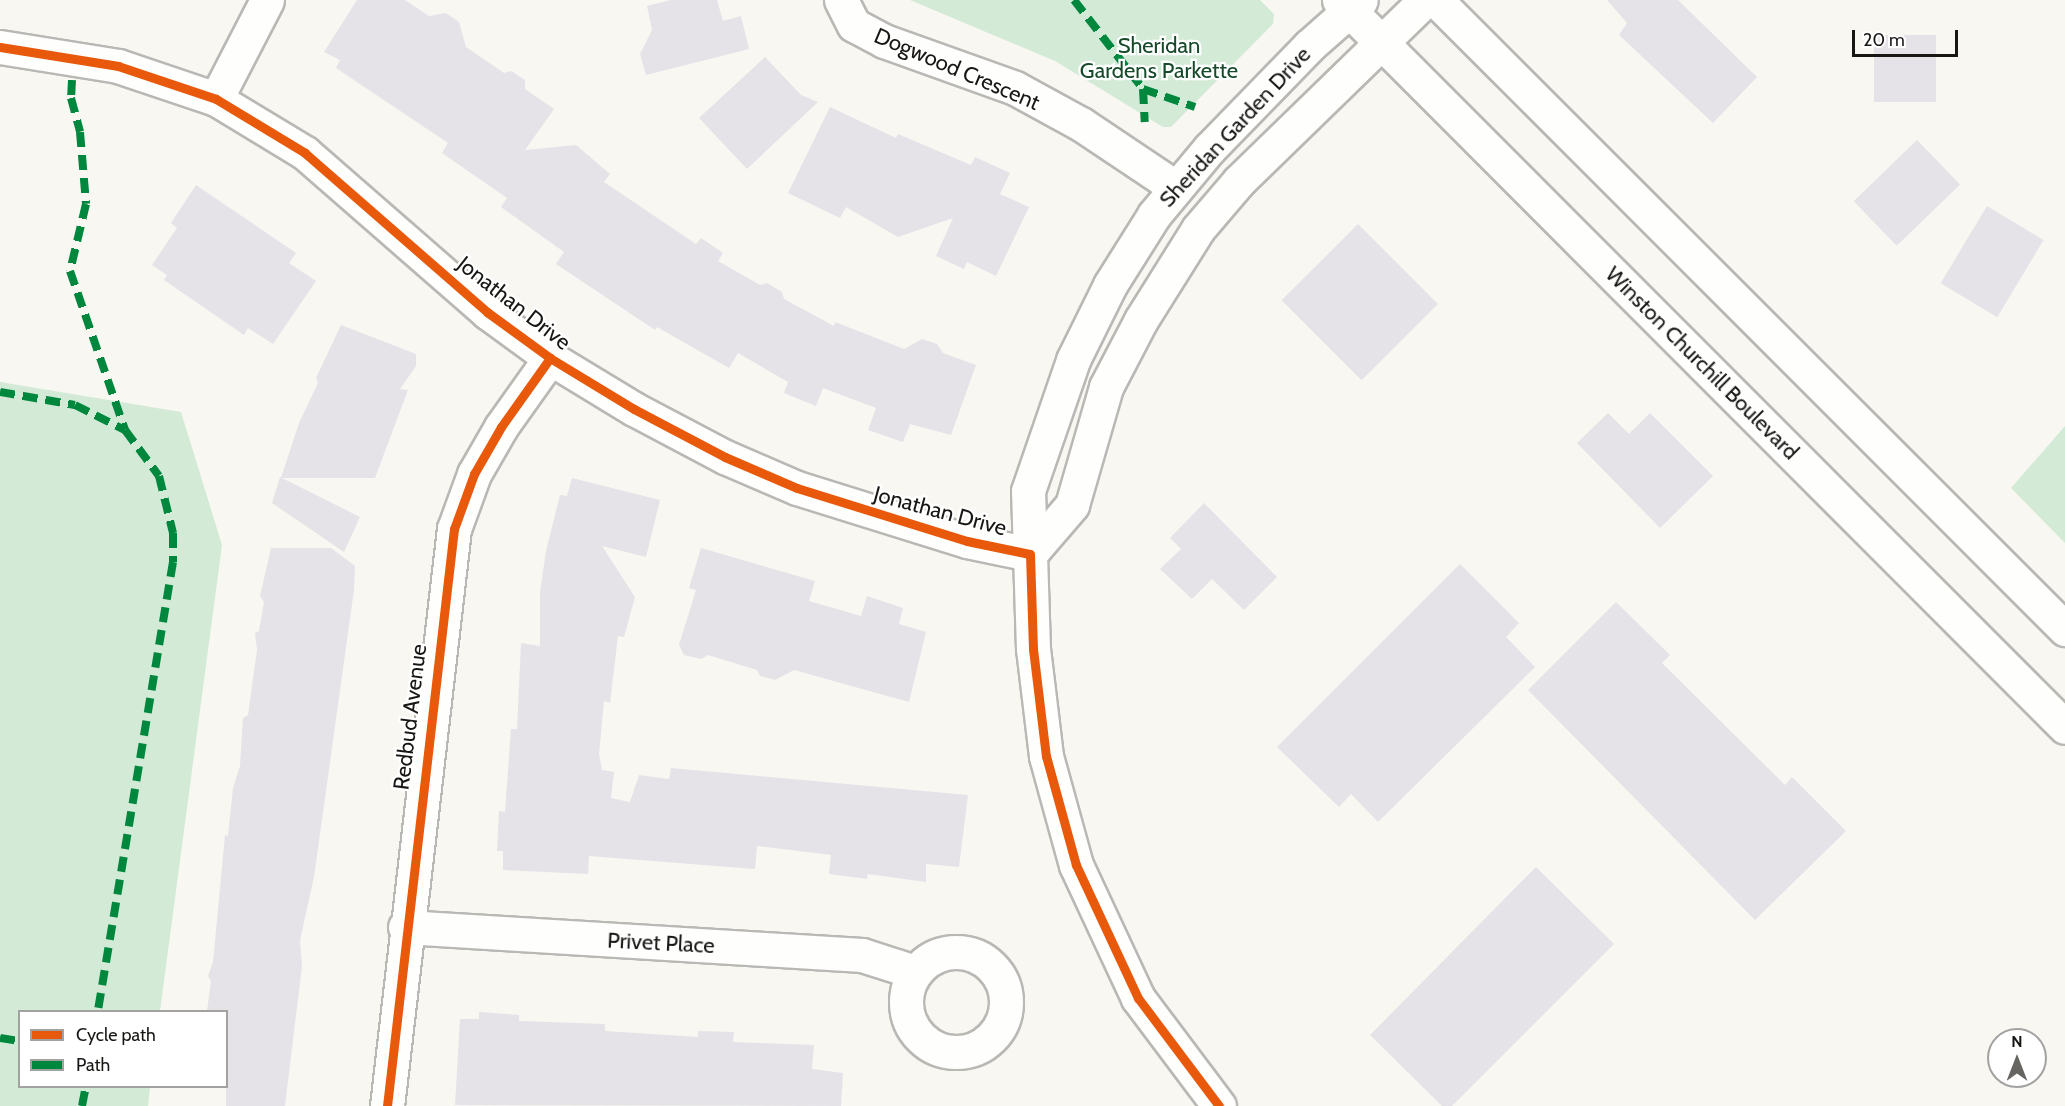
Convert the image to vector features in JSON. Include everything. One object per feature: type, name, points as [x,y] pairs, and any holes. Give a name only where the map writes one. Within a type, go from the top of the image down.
[{"type":"street","points":[[216,99],[267,0]]},
{"type":"street","name":"Dogwood Crescent","points":[[841,0],[854,24],[884,41],[1015,88],[1090,130],[1175,187]]},
{"type":"street","name":"Sheridan Garden Drive","points":[[1030,554],[1071,505],[1106,387],[1141,320],[1198,229],[1239,181],[1425,0]]},
{"type":"street","points":[[1436,0],[2065,629]]},
{"type":"street","name":"Sheridan Garden Drive","points":[[1219,1106],[1138,998],[1076,866],[1046,756],[1033,649],[1028,491],[1057,400],[1110,285],[1175,187],[1350,3]]},
{"type":"street","name":"Winston Churchill Boulevard","points":[[1350,3],[1381,41],[2065,727]]},
{"type":"street","name":"Jonathan Drive","points":[[0,47],[118,66],[216,99],[305,153],[488,312],[550,358],[654,420],[797,488],[944,535],[1030,554]]},
{"type":"street","name":"Redbud Avenue","points":[[387,1106],[405,927],[454,529],[474,474],[501,427],[550,358]]},
{"type":"street","name":"Privet Place","points":[[405,927],[862,955],[915,972]]},
{"type":"green space","name":"Sheridan Gardens Parkette","points":[[910,0],[1260,0],[1274,14],[1273,24],[1171,127],[1163,127],[1055,61]]},
{"type":"green space","points":[[0,382],[181,412],[222,545],[160,1010],[18,1010],[18,1088],[150,1088],[148,1106],[0,1106]]},
{"type":"green space","points":[[2065,426],[2065,543],[2011,488]]},
{"type":"building","points":[[357,0],[405,0],[429,16],[446,13],[459,22],[466,47],[504,73],[511,71],[525,80],[525,89],[554,109],[525,150],[576,145],[610,174],[604,182],[696,244],[701,238],[723,253],[718,261],[760,285],[767,283],[782,292],[784,299],[834,326],[835,322],[904,349],[922,339],[937,344],[943,353],[976,365],[951,435],[910,424],[903,442],[868,430],[876,408],[823,388],[816,406],[784,393],[788,382],[738,353],[729,368],[657,327],[655,330],[556,264],[564,252],[501,207],[507,198],[442,153],[448,143],[336,68],[340,60],[324,52]]},
{"type":"building","points":[[671,0],[717,0],[723,21],[741,16],[749,49],[646,75],[640,54],[652,30],[647,6]]},
{"type":"building","points":[[1607,0],[1678,0],[1757,77],[1713,123],[1619,35],[1627,23]]},
{"type":"building","points":[[1874,35],[1936,35],[1936,102],[1874,102]]},
{"type":"building","points":[[765,57],[801,95],[818,102],[747,169],[699,118]]},
{"type":"building","points":[[830,107],[896,138],[898,134],[971,165],[975,157],[1010,173],[1000,194],[1029,207],[996,276],[967,262],[964,269],[936,256],[953,218],[898,237],[846,207],[840,218],[788,193]]},
{"type":"building","points":[[1917,140],[1960,185],[1897,246],[1854,201]]},
{"type":"building","points":[[196,185],[296,253],[289,263],[316,281],[273,344],[248,328],[244,335],[164,280],[167,275],[152,265],[177,228],[171,223]]},
{"type":"building","points":[[1987,206],[2044,240],[1997,317],[1941,283]]},
{"type":"building","points":[[1358,224],[1438,304],[1362,380],[1282,300]]},
{"type":"building","points":[[341,325],[416,354],[416,366],[400,389],[408,390],[375,478],[281,478],[299,423],[318,383],[316,378]]},
{"type":"building","points":[[1608,413],[1629,434],[1650,413],[1713,476],[1660,528],[1577,443]]},
{"type":"building","points":[[280,477],[360,517],[344,552],[272,503]]},
{"type":"building","points":[[572,478],[660,500],[646,557],[602,546],[635,597],[624,637],[618,636],[610,703],[604,701],[599,754],[602,770],[614,772],[611,798],[630,802],[639,775],[669,779],[671,768],[968,795],[959,867],[926,864],[926,882],[868,874],[867,879],[829,874],[831,855],[757,846],[755,869],[589,856],[588,874],[503,870],[503,851],[497,851],[499,811],[505,812],[511,729],[517,729],[521,643],[540,646],[540,592],[546,551],[560,495],[567,496]]},
{"type":"building","points":[[1204,503],[1277,577],[1244,610],[1212,579],[1192,599],[1160,569],[1181,549],[1170,538]]},
{"type":"building","points":[[271,548],[331,548],[355,566],[354,590],[314,877],[300,940],[302,966],[285,1106],[226,1106],[228,1010],[207,1010],[211,981],[208,976],[213,962],[225,835],[228,836],[233,788],[240,766],[243,718],[248,715],[257,650],[255,633],[259,631],[264,602],[260,596]]},
{"type":"building","points":[[701,548],[815,581],[809,601],[861,616],[867,596],[903,608],[899,624],[926,632],[909,702],[794,670],[775,680],[760,676],[757,670],[708,655],[701,659],[684,655],[679,645],[696,590],[689,588]]},
{"type":"building","points":[[1460,564],[1519,623],[1506,637],[1535,667],[1378,822],[1351,794],[1339,807],[1277,747]]},
{"type":"building","points":[[1616,602],[1670,655],[1662,663],[1785,785],[1792,777],[1846,831],[1755,920],[1528,690]]},
{"type":"building","points":[[1536,867],[1614,944],[1452,1106],[1442,1106],[1370,1035]]},
{"type":"building","points":[[479,1012],[519,1015],[519,1021],[605,1024],[605,1031],[698,1037],[698,1031],[734,1032],[733,1042],[814,1045],[812,1069],[843,1073],[841,1106],[455,1105],[460,1019],[479,1019]]},
{"type":"marked path","points":[[1074,0],[1143,89],[1145,122]]},
{"type":"marked path","points":[[72,80],[71,98],[80,132],[86,204],[70,271],[125,430]]},
{"type":"marked path","points":[[1143,89],[1195,107]]},
{"type":"marked path","points":[[0,392],[75,405],[125,430],[159,476],[173,533],[173,562],[98,1010]]},
{"type":"marked path","points":[[0,1038],[18,1041]]},
{"type":"marked path","points":[[82,1106],[86,1088]]},
{"type":"cycle path","points":[[0,47],[118,66],[216,99],[305,153],[487,312],[550,358],[634,409],[725,457],[797,488],[967,541],[1030,554],[1033,649],[1046,756],[1076,865],[1138,998],[1219,1106]]},
{"type":"cycle path","points":[[387,1106],[454,529],[474,474],[501,427],[550,358]]}]
